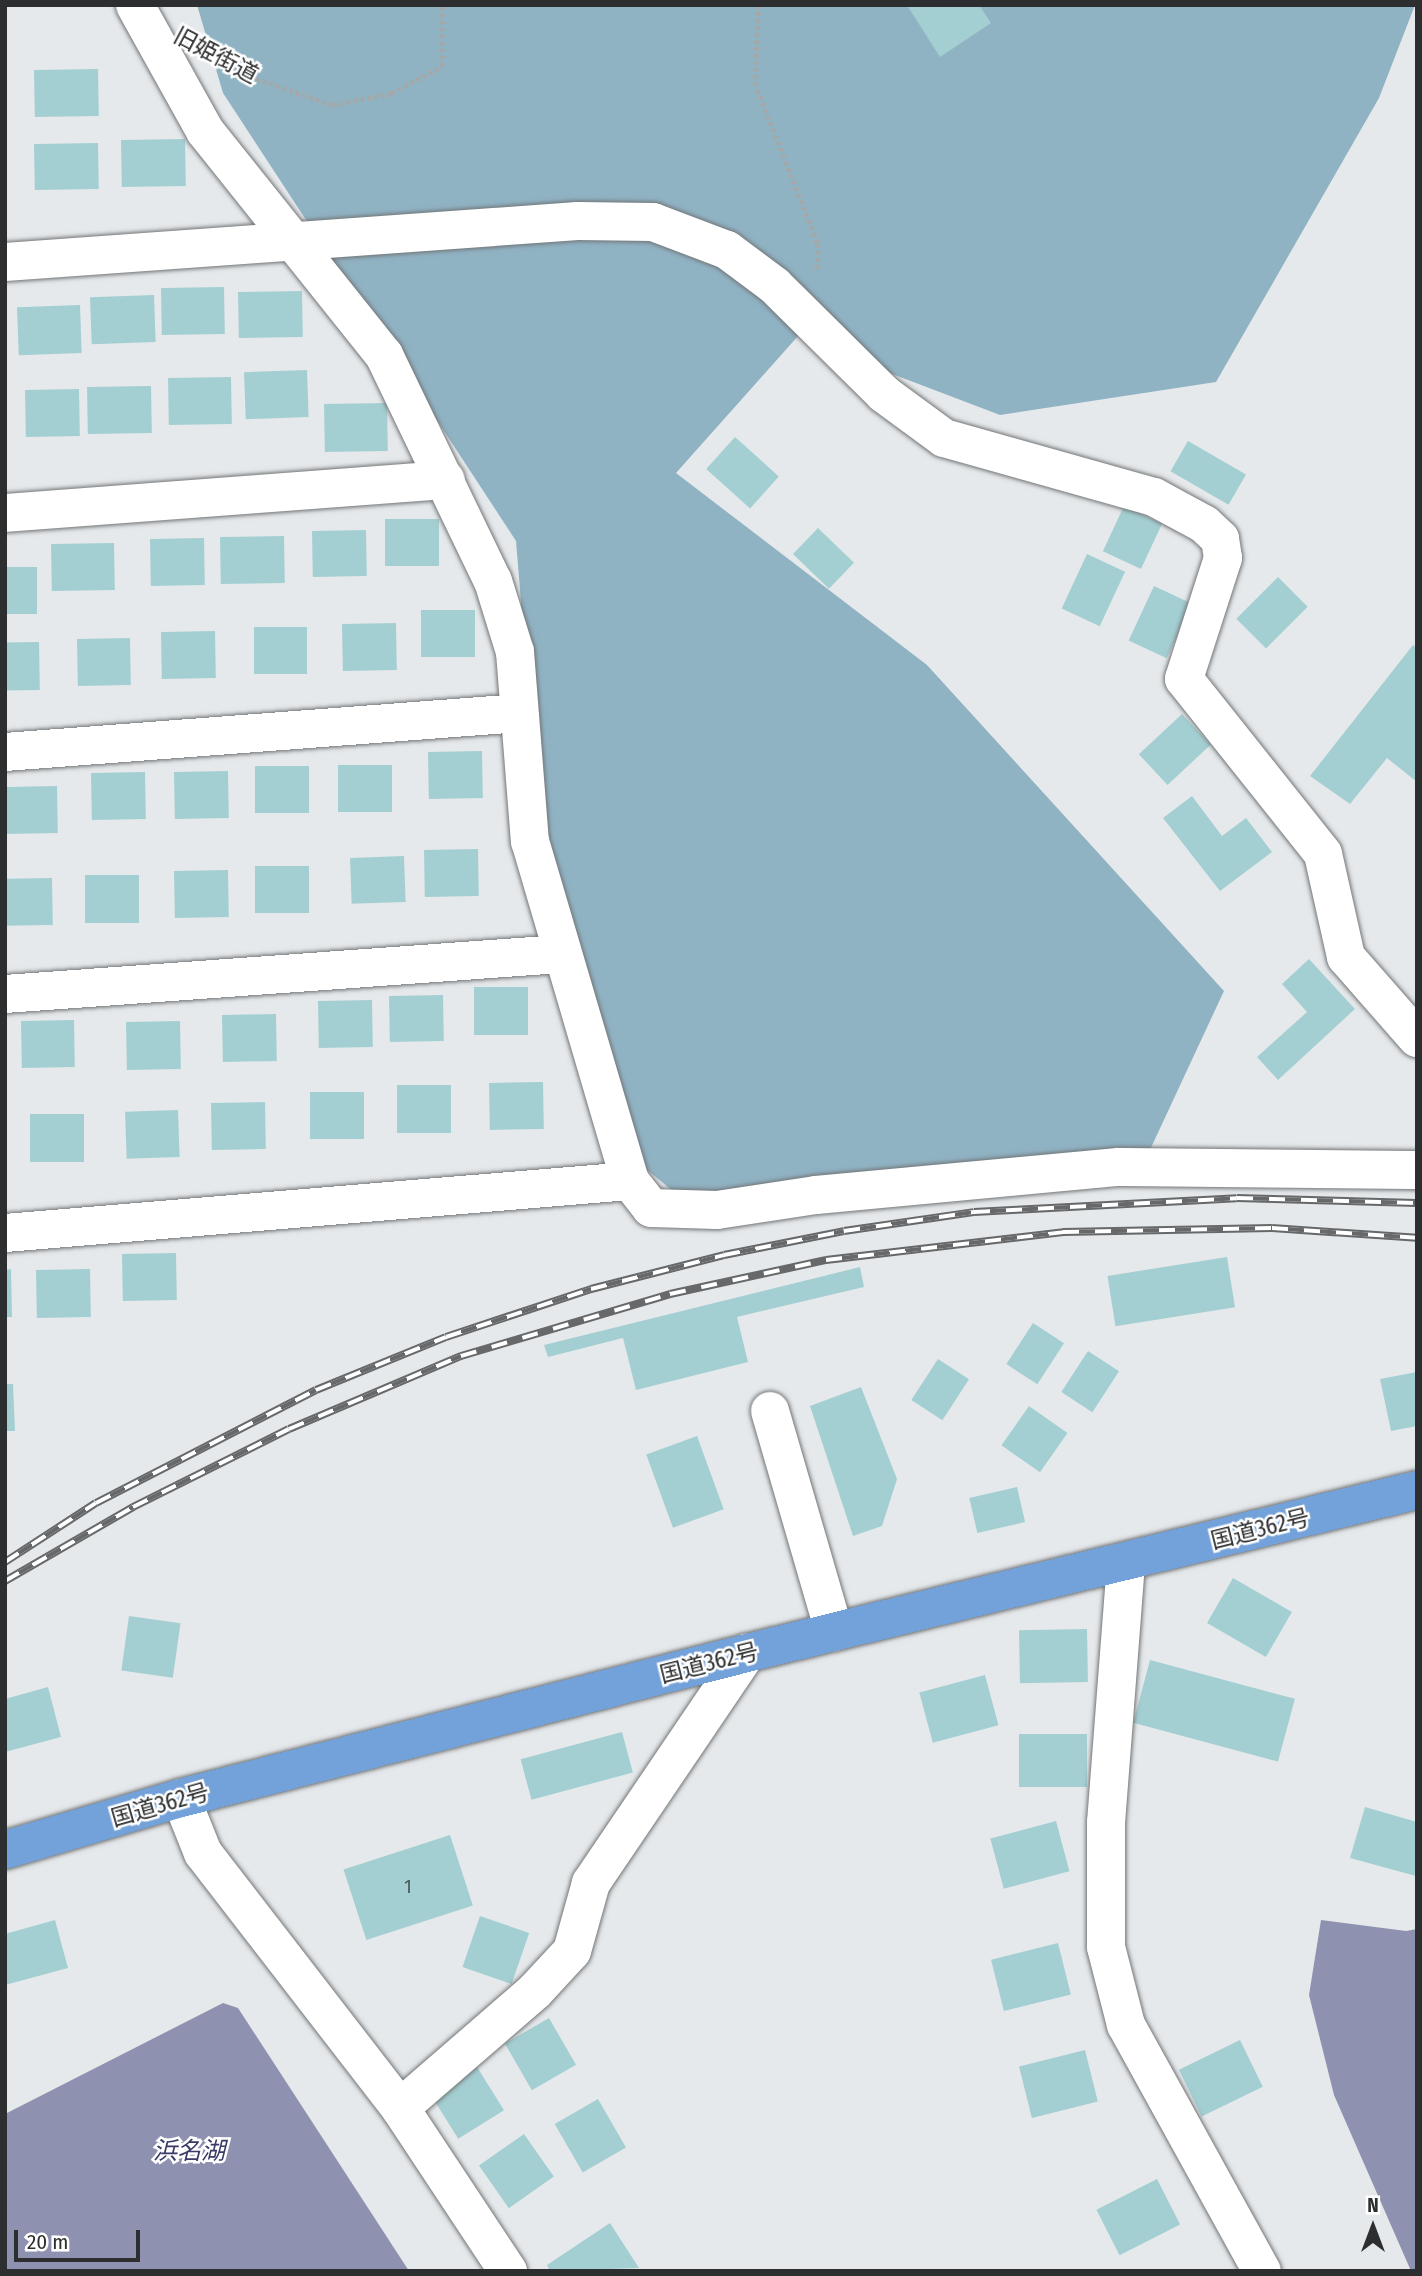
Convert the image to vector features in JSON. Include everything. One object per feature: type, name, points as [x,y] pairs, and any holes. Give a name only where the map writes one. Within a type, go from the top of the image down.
[{"type":"highway","name":"国道362号","points":[[5,1850],[181,1798],[747,1653],[1126,1563],[1417,1490]]},
{"type":"street","points":[[138,10],[205,131],[384,355],[493,581],[515,652],[530,841],[560,954],[599,1068],[630,1181],[651,1208],[717,1210],[816,1195],[1119,1167],[1417,1170]]},
{"type":"street","points":[[5,262],[578,220],[653,222],[727,250],[774,285],[884,394],[944,438],[1154,497],[1204,524],[1220,539],[1223,558],[1184,679],[1323,855],[1346,957],[1417,1038]]},
{"type":"street","points":[[5,513],[446,480]]},
{"type":"street","points":[[5,752],[520,713]]},
{"type":"street","points":[[5,994],[560,954]]},
{"type":"street","points":[[5,1233],[630,1181]]},
{"type":"street","points":[[770,1410],[834,1632]]},
{"type":"street","points":[[1126,1563],[1106,1822],[1106,1947],[1126,2025],[1262,2271]]},
{"type":"street","points":[[400,2108],[535,1991],[572,1951],[591,1883],[747,1653]]},
{"type":"street","points":[[181,1798],[202,1853],[400,2108],[508,2271]]},
{"type":"path","name":"旧姫街道","points":[[197,44],[243,74],[333,105],[392,93],[442,66],[442,5]]},
{"type":"path","points":[[759,5],[755,83],[818,244],[815,327]]},
{"type":"shaded area","points":[[197,5],[1415,5],[1379,98],[1216,382],[1000,415],[845,356],[807,326],[676,473],[927,665],[1224,991],[1142,1167],[679,1196],[646,1169],[545,897],[516,541],[223,93]]},
{"type":"water","points":[[1321,1920],[1406,1931],[1417,1929],[1417,2271],[1411,2271],[1334,2095],[1309,1995]]},
{"type":"water","name":"浜名湖","points":[[223,2003],[238,2008],[409,2271],[5,2271],[5,2114]]},
{"type":"building","points":[[907,5],[979,5],[991,23],[940,57]]},
{"type":"building","points":[[98,69],[99,116],[35,117],[34,70]]},
{"type":"building","points":[[185,139],[186,186],[122,187],[121,140]]},
{"type":"building","points":[[98,143],[99,189],[35,190],[34,144]]},
{"type":"building","points":[[224,287],[225,334],[162,335],[161,288]]},
{"type":"building","points":[[302,291],[303,337],[239,338],[238,292]]},
{"type":"building","points":[[154,295],[156,342],[92,344],[90,297]]},
{"type":"building","points":[[80,305],[82,353],[19,355],[17,307]]},
{"type":"building","points":[[307,370],[309,417],[246,419],[244,372]]},
{"type":"building","points":[[231,377],[232,424],[169,425],[168,378]]},
{"type":"building","points":[[151,386],[152,433],[88,434],[87,387]]},
{"type":"building","points":[[79,389],[80,436],[26,437],[25,390]]},
{"type":"building","points":[[387,403],[388,451],[325,452],[324,404]]},
{"type":"building","points":[[735,437],[779,476],[750,508],[706,469]]},
{"type":"building","points":[[1188,441],[1246,474],[1229,505],[1170,471]]},
{"type":"building","points":[[1124,506],[1162,524],[1141,569],[1103,551]]},
{"type":"building","points":[[385,519],[439,519],[439,566],[385,566]]},
{"type":"building","points":[[818,528],[854,563],[829,589],[793,554]]},
{"type":"building","points":[[366,530],[367,576],[313,577],[312,531]]},
{"type":"building","points":[[284,536],[285,583],[221,584],[220,537]]},
{"type":"building","points":[[204,538],[205,585],[151,586],[150,539]]},
{"type":"building","points":[[114,543],[115,590],[52,591],[51,544]]},
{"type":"building","points":[[1087,554],[1125,572],[1100,626],[1062,608]]},
{"type":"building","points":[[5,567],[37,567],[37,614],[5,614]]},
{"type":"building","points":[[1278,577],[1308,607],[1266,648],[1236,619]]},
{"type":"building","points":[[1154,586],[1192,604],[1167,658],[1129,640]]},
{"type":"building","points":[[421,610],[475,610],[475,657],[421,657]]},
{"type":"building","points":[[396,623],[397,670],[343,671],[342,624]]},
{"type":"building","points":[[254,627],[307,627],[307,674],[254,674]]},
{"type":"building","points":[[215,631],[216,678],[162,679],[161,632]]},
{"type":"building","points":[[130,638],[131,685],[78,686],[77,639]]},
{"type":"building","points":[[39,642],[40,690],[6,691],[5,643]]},
{"type":"building","points":[[1413,645],[1417,648],[1417,782],[1387,758],[1350,804],[1310,776]]},
{"type":"building","points":[[1182,714],[1211,745],[1167,785],[1139,754]]},
{"type":"building","points":[[482,751],[483,798],[429,799],[428,752]]},
{"type":"building","points":[[338,765],[392,765],[392,812],[338,812]]},
{"type":"building","points":[[255,766],[309,766],[309,813],[255,813]]},
{"type":"building","points":[[228,771],[229,818],[175,819],[174,772]]},
{"type":"building","points":[[145,772],[146,819],[92,820],[91,773]]},
{"type":"building","points":[[57,786],[58,833],[6,834],[5,787]]},
{"type":"building","points":[[1192,796],[1222,836],[1246,818],[1272,852],[1220,891],[1163,818]]},
{"type":"building","points":[[478,849],[479,896],[425,897],[424,850]]},
{"type":"building","points":[[404,856],[406,902],[352,904],[350,858]]},
{"type":"building","points":[[255,866],[309,866],[309,913],[255,913]]},
{"type":"building","points":[[228,870],[229,917],[175,918],[174,871]]},
{"type":"building","points":[[85,875],[139,875],[139,923],[85,923]]},
{"type":"building","points":[[52,878],[53,925],[6,926],[5,879]]},
{"type":"building","points":[[1309,959],[1355,1009],[1278,1080],[1257,1057],[1307,1012],[1282,984]]},
{"type":"building","points":[[474,987],[528,987],[528,1035],[474,1035]]},
{"type":"building","points":[[443,995],[444,1041],[390,1042],[389,996]]},
{"type":"building","points":[[372,1000],[373,1047],[319,1048],[318,1001]]},
{"type":"building","points":[[276,1014],[277,1061],[223,1062],[222,1015]]},
{"type":"building","points":[[74,1020],[75,1067],[22,1068],[21,1021]]},
{"type":"building","points":[[180,1021],[181,1069],[127,1070],[126,1022]]},
{"type":"building","points":[[543,1082],[544,1129],[490,1130],[489,1083]]},
{"type":"building","points":[[397,1085],[451,1085],[451,1133],[397,1133]]},
{"type":"building","points":[[310,1092],[364,1092],[364,1139],[310,1139]]},
{"type":"building","points":[[265,1102],[266,1149],[212,1150],[211,1103]]},
{"type":"building","points":[[178,1110],[180,1157],[127,1159],[125,1112]]},
{"type":"building","points":[[30,1114],[84,1114],[84,1162],[30,1162]]},
{"type":"building","points":[[176,1253],[177,1300],[123,1301],[122,1254]]},
{"type":"building","points":[[1227,1257],[1235,1307],[1115,1326],[1107,1276]]},
{"type":"building","points":[[860,1267],[864,1287],[737,1317],[748,1362],[636,1390],[623,1338],[548,1357],[544,1345]]},
{"type":"building","points":[[11,1269],[12,1317],[5,1317],[5,1270]]},
{"type":"building","points":[[90,1269],[91,1317],[37,1318],[36,1270]]},
{"type":"building","points":[[1033,1323],[1064,1343],[1037,1384],[1006,1364]]},
{"type":"building","points":[[1088,1351],[1119,1371],[1092,1412],[1061,1392]]},
{"type":"building","points":[[938,1359],[969,1379],[942,1420],[911,1400]]},
{"type":"building","points":[[1417,1372],[1417,1426],[1391,1431],[1380,1379]]},
{"type":"building","points":[[5,1384],[13,1384],[15,1431],[5,1431]]},
{"type":"building","points":[[861,1387],[897,1479],[882,1526],[853,1536],[810,1406]]},
{"type":"building","points":[[1029,1406],[1068,1433],[1040,1472],[1001,1445]]},
{"type":"building","points":[[697,1436],[724,1509],[673,1528],[646,1454]]},
{"type":"building","points":[[1017,1487],[1025,1522],[977,1533],[969,1498]]},
{"type":"building","points":[[1233,1578],[1292,1612],[1266,1657],[1207,1623]]},
{"type":"building","points":[[129,1616],[180,1623],[173,1678],[121,1670]]},
{"type":"building","points":[[1087,1629],[1088,1682],[1020,1683],[1019,1630]]},
{"type":"building","points":[[1150,1660],[1295,1699],[1278,1762],[1133,1723]]},
{"type":"building","points":[[985,1675],[998,1725],[933,1743],[919,1693]]},
{"type":"building","points":[[48,1687],[61,1737],[5,1752],[5,1699]]},
{"type":"building","points":[[622,1732],[633,1773],[531,1800],[521,1759]]},
{"type":"building","points":[[1019,1734],[1087,1734],[1087,1787],[1019,1787]]},
{"type":"building","points":[[1365,1807],[1417,1822],[1416,1876],[1350,1858]]},
{"type":"building","points":[[1056,1821],[1069,1871],[1004,1889],[990,1839]]},
{"type":"building","points":[[450,1835],[473,1905],[366,1940],[343,1870]]},
{"type":"building","points":[[480,1916],[529,1933],[512,1984],[462,1967]]},
{"type":"building","points":[[55,1920],[68,1968],[5,1985],[5,1934]]},
{"type":"building","points":[[1058,1943],[1071,1994],[1004,2011],[991,1960]]},
{"type":"building","points":[[549,2018],[576,2065],[532,2090],[505,2044]]},
{"type":"building","points":[[1240,2040],[1263,2087],[1202,2117],[1179,2070]]},
{"type":"building","points":[[1085,2050],[1098,2101],[1032,2118],[1019,2066]]},
{"type":"building","points":[[477,2067],[504,2110],[458,2139],[431,2096]]},
{"type":"building","points":[[598,2099],[626,2147],[583,2172],[555,2124]]},
{"type":"building","points":[[524,2134],[554,2177],[509,2208],[479,2166]]},
{"type":"building","points":[[1157,2179],[1180,2224],[1120,2255],[1096,2210]]},
{"type":"building","points":[[610,2223],[639,2268],[550,2271],[547,2265]]},
{"type":"railway","points":[[5,1562],[96,1503],[316,1390],[446,1337],[591,1289],[724,1255],[844,1231],[974,1212],[1237,1198],[1417,1203]]},
{"type":"railway","points":[[5,1581],[133,1507],[289,1429],[461,1356],[670,1294],[826,1260],[1063,1232],[1272,1228],[1417,1238]]}]
